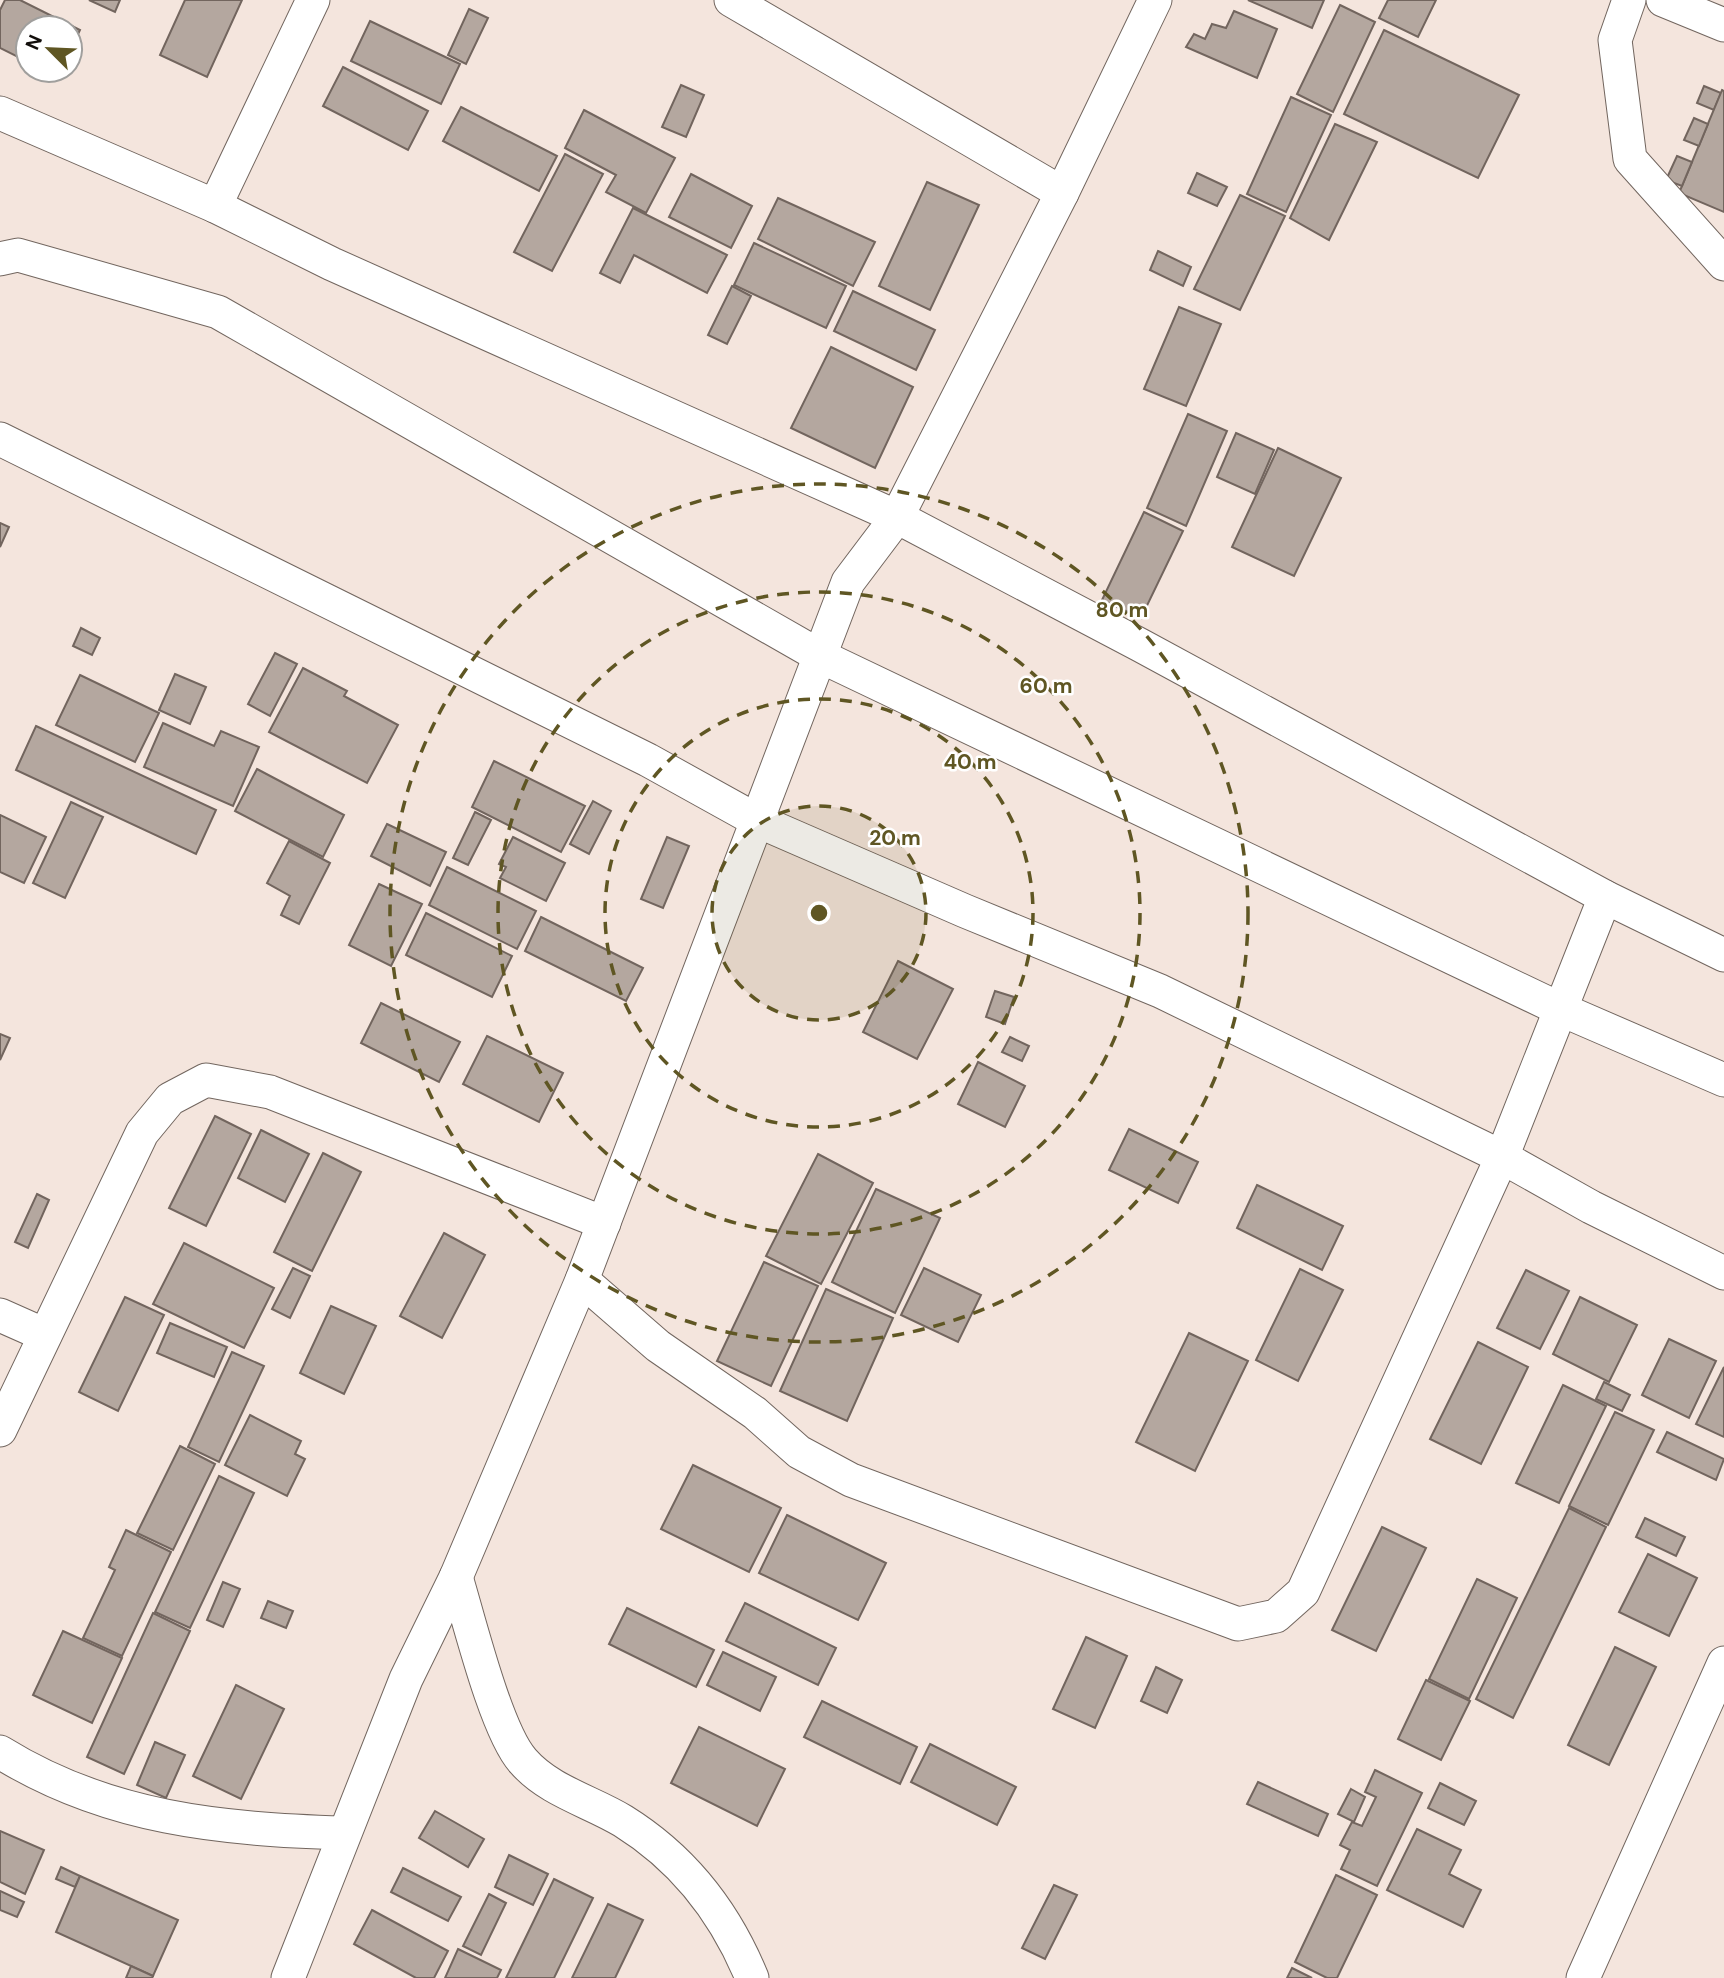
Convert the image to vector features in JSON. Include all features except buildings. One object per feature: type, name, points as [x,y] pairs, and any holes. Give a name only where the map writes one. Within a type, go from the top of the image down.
[{"type":"street","points":[[215,206],[313,0]]},
{"type":"street","points":[[731,0],[1062,193]]},
{"type":"street","points":[[288,1978],[406,1679],[456,1577],[582,1280],[848,582],[897,517],[1062,193],[1155,0]]},
{"type":"street","points":[[1629,0],[1615,40],[1630,159],[1724,264]]},
{"type":"street","points":[[1664,0],[1724,25]]},
{"type":"street","points":[[0,113],[215,206],[332,264],[897,517],[1140,645],[1605,897],[1724,955]]},
{"type":"street","points":[[0,258],[18,255],[218,312],[820,656],[1560,1009],[1724,1080]]},
{"type":"street","points":[[0,439],[635,754],[758,821],[965,911],[1160,991],[1502,1157],[1591,1208],[1724,1273]]},
{"type":"street","points":[[582,1280],[657,1346],[755,1413],[799,1452],[851,1480],[1238,1624],[1276,1616],[1303,1592],[1502,1157],[1605,897]]},
{"type":"street","points":[[0,1430],[142,1133],[170,1100],[206,1080],[271,1092],[604,1223]]},
{"type":"street","points":[[0,1315],[45,1335]]},
{"type":"street","points":[[456,1577],[506,1732],[523,1761],[560,1789],[623,1822],[695,1880],[737,1941],[752,1978]]},
{"type":"street","points":[[1583,1978],[1724,1663]]},
{"type":"street","points":[[0,1752],[37,1776],[138,1812],[252,1830],[344,1833]]}]
